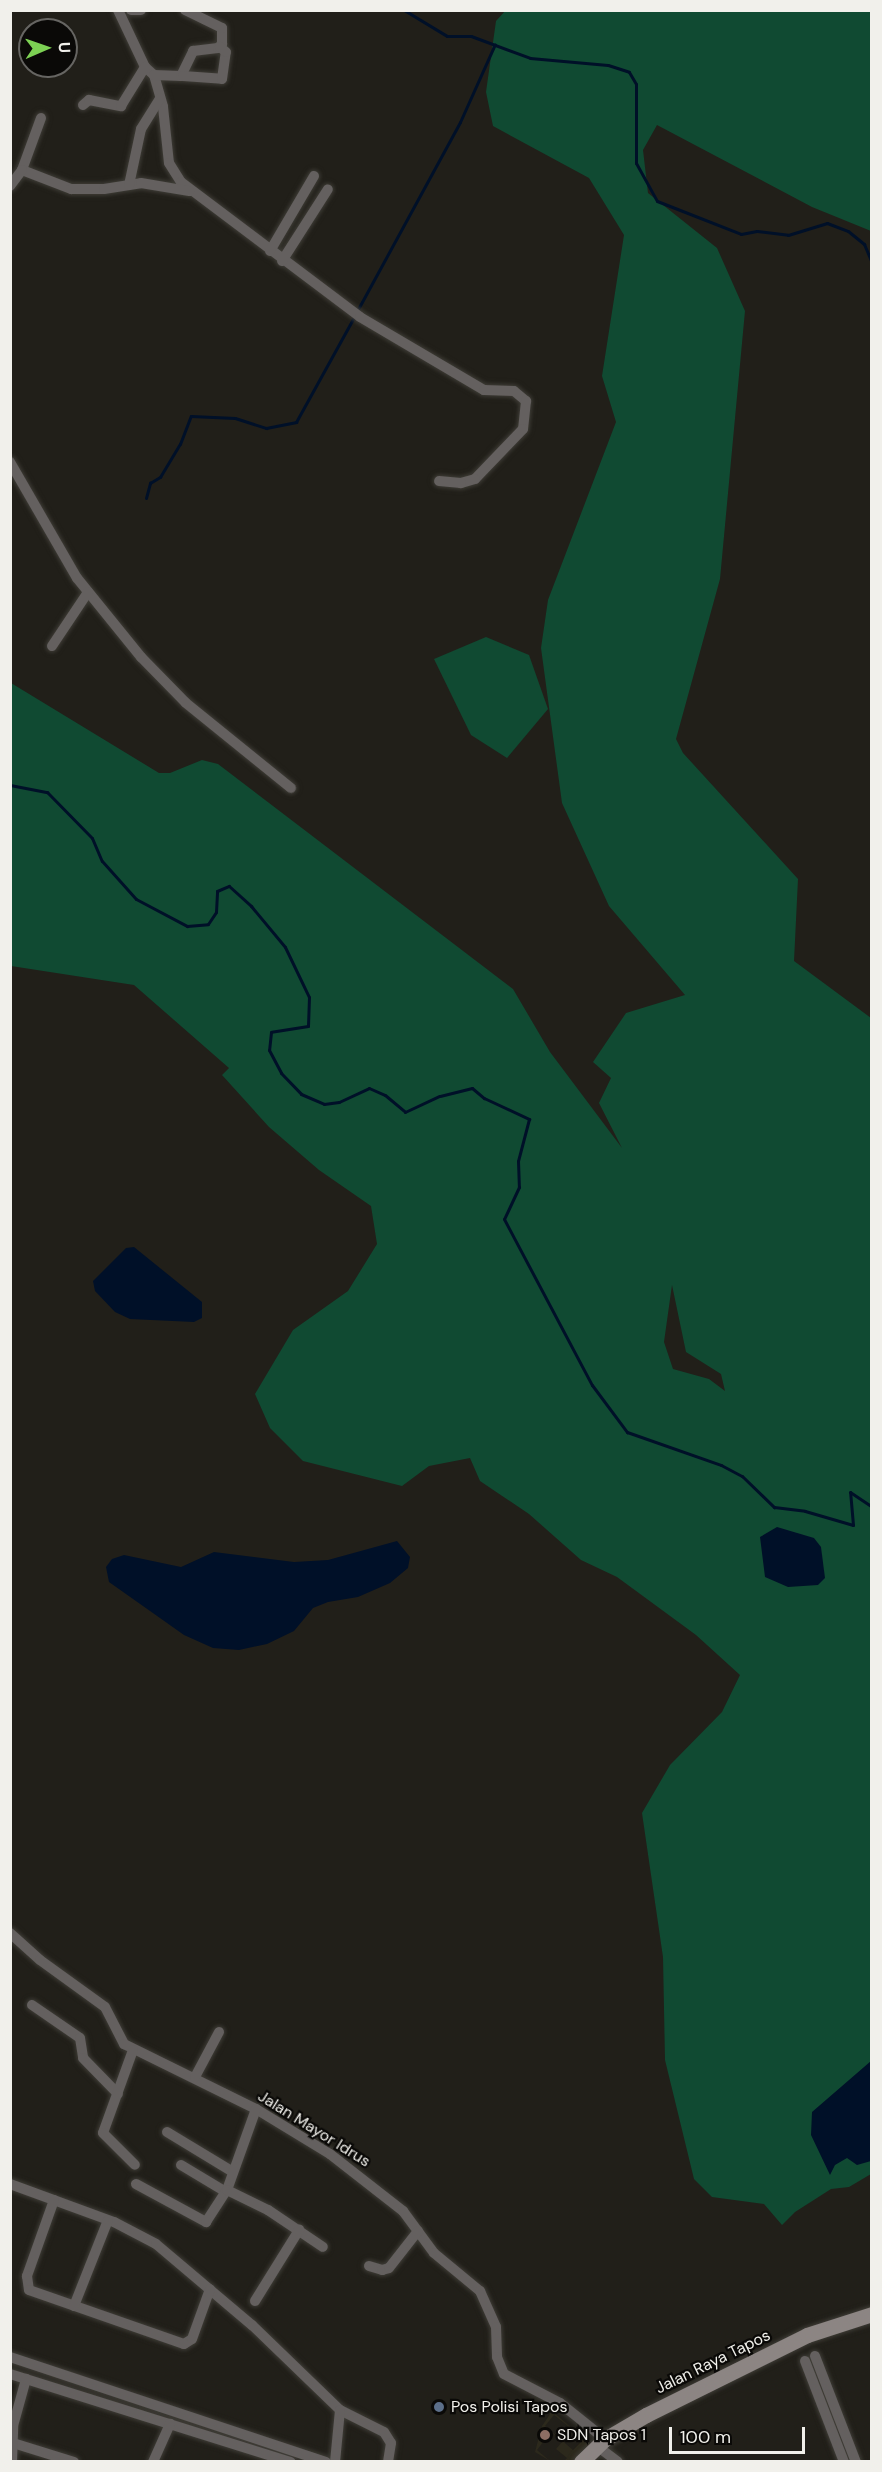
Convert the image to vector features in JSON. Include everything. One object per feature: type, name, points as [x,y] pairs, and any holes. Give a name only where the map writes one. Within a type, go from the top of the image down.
[{"type":"main road","name":"Jalan Raya Tapos","points":[[580,2462],[601,2443],[807,2336],[872,2314]]},
{"type":"street","points":[[118,10],[150,71],[160,99],[172,173],[192,192],[282,261],[356,314],[484,390],[514,391],[526,400],[523,429],[475,480],[460,483],[439,482]]},
{"type":"street","points":[[131,10],[141,10]]},
{"type":"street","points":[[185,10],[222,28],[220,47]]},
{"type":"street","points":[[150,71],[183,76],[222,79],[226,52],[220,47],[193,51],[183,76]]},
{"type":"street","points":[[83,105],[88,100],[121,106],[150,71]]},
{"type":"street","points":[[129,185],[141,129],[160,99]]},
{"type":"street","points":[[10,186],[22,170],[41,118]]},
{"type":"street","points":[[22,170],[71,189],[165,185],[192,192]]},
{"type":"street","points":[[270,251],[314,176]]},
{"type":"street","points":[[282,261],[328,189]]},
{"type":"street","points":[[10,462],[88,592],[169,687],[291,788]]},
{"type":"street","points":[[52,646],[88,592]]},
{"type":"street","name":"Jalan Mayor Idrus","points":[[10,1933],[40,1960],[105,2007],[118,2037],[133,2050],[195,2077],[256,2109],[362,2177],[403,2211],[435,2253],[480,2291],[496,2327],[496,2357],[504,2374],[560,2403],[618,2462]]},
{"type":"street","points":[[32,2005],[80,2038],[83,2058],[118,2094]]},
{"type":"street","points":[[195,2077],[219,2032]]},
{"type":"street","points":[[133,2050],[103,2133],[135,2165]]},
{"type":"street","points":[[136,2184],[202,2223],[209,2220],[226,2191],[256,2109]]},
{"type":"street","points":[[167,2132],[233,2172]]},
{"type":"street","points":[[181,2165],[300,2230],[323,2247]]},
{"type":"street","points":[[10,2184],[108,2220],[156,2244],[210,2289],[340,2410],[384,2432],[391,2443],[388,2462]]},
{"type":"street","points":[[54,2200],[26,2285],[29,2290],[184,2344],[192,2339],[210,2289]]},
{"type":"street","points":[[74,2306],[108,2220]]},
{"type":"street","points":[[255,2301],[300,2230]]},
{"type":"street","points":[[369,2265],[382,2270],[389,2268],[418,2231]]},
{"type":"street","points":[[815,2356],[856,2462]]},
{"type":"street","points":[[10,2357],[326,2462]]},
{"type":"street","points":[[805,2361],[843,2462]]},
{"type":"street","points":[[10,2374],[291,2462]]},
{"type":"street","points":[[12,2462],[13,2426],[26,2379]]},
{"type":"street","points":[[335,2462],[340,2410]]},
{"type":"street","points":[[153,2462],[170,2424]]},
{"type":"street","points":[[13,2443],[74,2462]]},
{"type":"shaded area","name":"SDN Tapos 1","points":[[552,2411],[590,2444],[573,2461],[564,2461],[567,2458],[556,2449],[562,2442],[551,2432],[537,2450],[550,2461],[535,2452],[542,2426]],"holes":[[[554,2415],[584,2439],[573,2450],[545,2426]]]},
{"type":"green space","points":[[506,10],[871,11],[871,231],[812,207],[657,125],[643,150],[648,193],[717,248],[745,311],[720,579],[676,739],[683,753],[798,879],[794,961],[871,1018],[871,2174],[849,2187],[831,2189],[795,2212],[782,2225],[764,2204],[712,2197],[694,2179],[665,2060],[663,1957],[642,1813],[670,1765],[722,1712],[740,1675],[696,1635],[617,1577],[581,1560],[529,1514],[480,1481],[470,1458],[429,1466],[402,1486],[303,1461],[270,1428],[255,1394],[293,1330],[348,1291],[377,1244],[371,1206],[319,1170],[269,1127],[222,1075],[229,1068],[134,985],[11,966],[11,683],[159,773],[170,773],[202,760],[218,764],[513,989],[550,1052],[622,1148],[599,1103],[611,1078],[593,1062],[626,1013],[685,995],[609,906],[562,803],[541,648],[548,600],[616,422],[602,376],[624,235],[589,178],[493,126],[486,92],[496,21]],"holes":[[[672,1285],[686,1352],[721,1374],[725,1391],[709,1379],[673,1369],[664,1342]]]},
{"type":"green space","points":[[486,637],[529,655],[548,709],[507,758],[471,735],[434,659]]},
{"type":"water","points":[[134,1247],[202,1302],[202,1318],[194,1322],[130,1319],[115,1312],[95,1291],[93,1281],[126,1248]]},
{"type":"water","points":[[777,1527],[814,1538],[821,1547],[825,1578],[818,1585],[788,1587],[765,1577],[760,1537]]},
{"type":"water","points":[[397,1541],[410,1557],[408,1568],[390,1583],[358,1597],[328,1602],[313,1608],[294,1631],[267,1644],[239,1650],[213,1648],[184,1635],[109,1582],[106,1567],[112,1559],[124,1555],[181,1567],[214,1552],[294,1562],[328,1560]]},
{"type":"water","points":[[871,2061],[871,2161],[857,2165],[847,2158],[835,2165],[830,2175],[811,2135],[812,2112]]},
{"type":"waterway","points":[[404,10],[447,36],[471,36],[530,58],[608,65],[629,72],[636,84],[636,163],[657,201],[741,234],[757,231],[788,235],[827,223],[848,231],[864,244],[872,263]]},
{"type":"waterway","points":[[357,311],[460,122],[495,44]]},
{"type":"waterway","points":[[146,498],[150,483],[160,477],[180,444],[191,416],[235,418],[266,428],[296,422],[354,317]]},
{"type":"waterway","points":[[10,785],[47,792],[92,838],[102,861],[136,899],[187,926],[208,924],[216,912],[217,891],[229,886],[251,906],[285,947],[309,997],[308,1026],[271,1032],[269,1050],[281,1073],[301,1094],[324,1104],[339,1102],[369,1088],[385,1095],[405,1112],[440,1096],[472,1088],[484,1098],[529,1119],[518,1161],[519,1187],[504,1219],[592,1385],[627,1432],[721,1465],[742,1476],[774,1507],[805,1511],[853,1525],[850,1492],[872,1507]]},
{"type":"place","name":"Pos Polisi Tapos","points":[[439,2407]]},
{"type":"place","name":"SDN Tapos 1","points":[[545,2435]]}]
